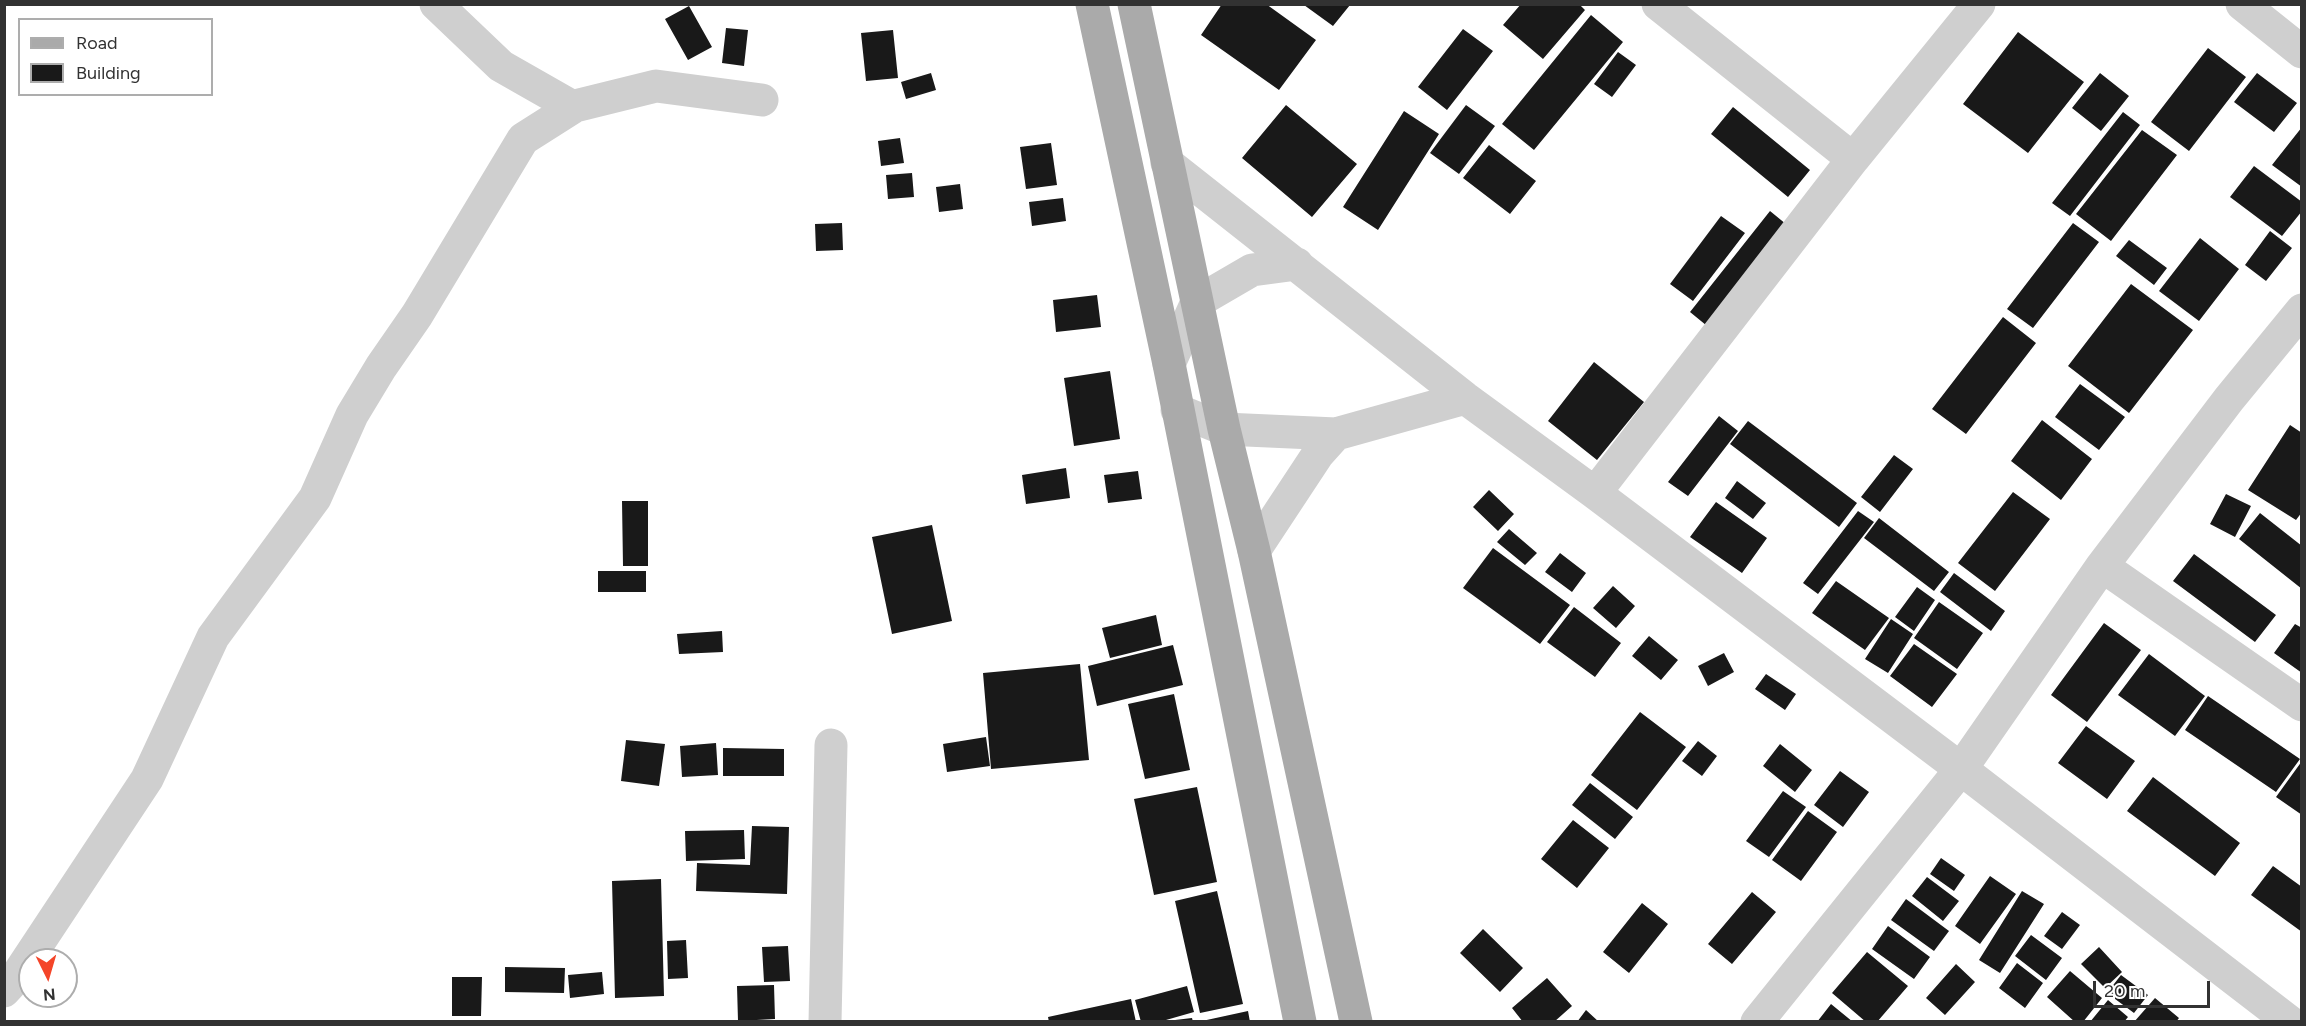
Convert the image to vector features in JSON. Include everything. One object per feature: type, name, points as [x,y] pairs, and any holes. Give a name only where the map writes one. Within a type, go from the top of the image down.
[{"type":"main road","points":[[1092,4],[1169,364],[1300,1022]]},
{"type":"main road","points":[[1134,4],[1224,429],[1254,551],[1356,1022]]},
{"type":"street","points":[[436,4],[501,66],[573,107]]},
{"type":"street","points":[[1658,4],[1854,159]]},
{"type":"street","points":[[1595,493],[1854,159],[1979,4]]},
{"type":"street","points":[[2242,4],[2301,52]]},
{"type":"street","points":[[4,991],[14,980],[147,779],[213,637],[315,498],[352,416],[381,367],[417,315],[523,139],[573,107],[656,86],[762,100]]},
{"type":"street","points":[[1167,163],[1465,398],[1961,769],[2290,1022]]},
{"type":"street","points":[[1169,364],[1197,302],[1252,270],[1297,264]]},
{"type":"street","points":[[1757,1022],[1961,769],[2102,566],[2229,399],[2301,310]]},
{"type":"street","points":[[1177,410],[1224,429],[1336,434],[1465,398]]},
{"type":"street","points":[[1254,551],[1318,454],[1336,434]]},
{"type":"street","points":[[2102,566],[2301,705]]},
{"type":"street","points":[[825,1022],[831,745]]},
{"type":"building","points":[[1222,4],[1266,4],[1316,40],[1279,90],[1201,35]]},
{"type":"building","points":[[1521,4],[1579,4],[1585,10],[1543,59],[1503,25]]},
{"type":"building","points":[[1304,5],[1350,5],[1333,26]]},
{"type":"building","points":[[689,6],[712,47],[688,60],[665,19]]},
{"type":"building","points":[[1591,15],[1623,42],[1534,150],[1502,124]]},
{"type":"building","points":[[726,28],[748,30],[744,66],[722,63]]},
{"type":"building","points":[[1463,29],[1493,51],[1447,110],[1418,87]]},
{"type":"building","points":[[893,30],[898,78],[866,81],[861,33]]},
{"type":"building","points":[[2018,32],[2084,82],[2028,153],[1963,104]]},
{"type":"building","points":[[2208,48],[2246,77],[2189,151],[2151,122]]},
{"type":"building","points":[[1618,52],[1636,65],[1612,97],[1594,84]]},
{"type":"building","points":[[931,73],[936,90],[906,99],[901,82]]},
{"type":"building","points":[[2100,73],[2129,96],[2101,131],[2072,108]]},
{"type":"building","points":[[2257,73],[2297,103],[2274,132],[2234,102]]},
{"type":"building","points":[[1286,105],[1357,164],[1312,217],[1242,158]]},
{"type":"building","points":[[1466,105],[1495,126],[1459,174],[1430,153]]},
{"type":"building","points":[[1733,107],[1810,170],[1788,197],[1711,134]]},
{"type":"building","points":[[1404,111],[1439,134],[1378,230],[1343,207]]},
{"type":"building","points":[[2123,112],[2140,125],[2070,216],[2052,203]]},
{"type":"building","points":[[2302,127],[2302,187],[2272,165]]},
{"type":"building","points":[[2142,130],[2177,155],[2111,241],[2076,214]]},
{"type":"building","points":[[900,138],[904,163],[881,166],[878,141]]},
{"type":"building","points":[[1051,143],[1057,185],[1026,189],[1020,147]]},
{"type":"building","points":[[1489,145],[1536,181],[1510,214],[1463,178]]},
{"type":"building","points":[[2254,166],[2302,202],[2302,211],[2282,236],[2230,197]]},
{"type":"building","points":[[912,173],[914,197],[888,199],[886,175]]},
{"type":"building","points":[[960,184],[963,209],[939,212],[936,187]]},
{"type":"building","points":[[1063,198],[1066,221],[1032,226],[1029,202]]},
{"type":"building","points":[[1770,211],[1792,229],[1712,330],[1690,312]]},
{"type":"building","points":[[1721,216],[1745,233],[1693,301],[1670,284]]},
{"type":"building","points":[[842,223],[843,250],[816,251],[815,224]]},
{"type":"building","points":[[2073,223],[2099,242],[2033,328],[2007,309]]},
{"type":"building","points":[[2270,231],[2292,248],[2266,281],[2245,265]]},
{"type":"building","points":[[2200,238],[2239,269],[2199,321],[2159,291]]},
{"type":"building","points":[[2129,240],[2167,268],[2154,285],[2116,256]]},
{"type":"building","points":[[2131,284],[2193,330],[2129,413],[2068,366]]},
{"type":"building","points":[[1097,295],[1101,327],[1056,332],[1053,300]]},
{"type":"building","points":[[2003,317],[2036,343],[1966,434],[1932,409]]},
{"type":"building","points":[[1594,362],[1644,402],[1597,460],[1548,421]]},
{"type":"building","points":[[1110,371],[1120,439],[1074,446],[1064,378]]},
{"type":"building","points":[[2080,384],[2125,417],[2099,450],[2055,417]]},
{"type":"building","points":[[1719,416],[1738,431],[1688,496],[1668,482]]},
{"type":"building","points":[[2042,420],[2092,459],[2061,500],[2011,461]]},
{"type":"building","points":[[1748,421],[1857,503],[1839,527],[1730,444]]},
{"type":"building","points":[[2290,425],[2302,433],[2302,512],[2296,520],[2248,490]]},
{"type":"building","points":[[1894,455],[1913,469],[1880,512],[1861,497]]},
{"type":"building","points":[[1066,468],[1070,498],[1026,504],[1022,475]]},
{"type":"building","points":[[1138,471],[1142,499],[1108,503],[1104,475]]},
{"type":"building","points":[[1737,481],[1766,503],[1753,519],[1725,498]]},
{"type":"building","points":[[1489,490],[1514,514],[1498,531],[1473,507]]},
{"type":"building","points":[[2013,492],[2050,519],[1995,591],[1958,563]]},
{"type":"building","points":[[2226,494],[2251,506],[2235,537],[2210,524]]},
{"type":"building","points":[[622,501],[648,501],[648,566],[623,566]]},
{"type":"building","points":[[1716,502],[1767,538],[1742,573],[1690,537]]},
{"type":"building","points":[[1858,511],[1874,522],[1818,594],[1803,583]]},
{"type":"building","points":[[2260,513],[2302,546],[2302,589],[2239,539]]},
{"type":"building","points":[[1879,518],[1949,572],[1934,591],[1864,538]]},
{"type":"building","points":[[932,525],[952,621],[892,634],[872,537]]},
{"type":"building","points":[[1509,529],[1537,553],[1525,565],[1497,542]]},
{"type":"building","points":[[1493,548],[1570,605],[1540,644],[1463,588]]},
{"type":"building","points":[[1560,553],[1586,573],[1572,592],[1545,572]]},
{"type":"building","points":[[2194,554],[2276,615],[2255,642],[2173,581]]},
{"type":"building","points":[[598,571],[646,571],[646,592],[598,592]]},
{"type":"building","points":[[1954,573],[2005,611],[1991,631],[1940,592]]},
{"type":"building","points":[[1836,581],[1889,618],[1865,650],[1812,613]]},
{"type":"building","points":[[1613,586],[1635,606],[1616,628],[1593,608]]},
{"type":"building","points":[[1917,587],[1935,600],[1914,631],[1895,617]]},
{"type":"building","points":[[1939,602],[1983,633],[1957,669],[1914,638]]},
{"type":"building","points":[[1574,607],[1621,643],[1595,677],[1547,642]]},
{"type":"building","points":[[1156,615],[1162,645],[1110,658],[1102,628]]},
{"type":"building","points":[[1891,619],[1913,634],[1888,673],[1865,659]]},
{"type":"building","points":[[2104,623],[2141,650],[2087,722],[2051,695]]},
{"type":"building","points":[[2295,624],[2302,628],[2302,673],[2274,653]]},
{"type":"building","points":[[722,631],[723,652],[679,654],[677,634]]},
{"type":"building","points":[[1649,636],[1678,660],[1661,680],[1632,656]]},
{"type":"building","points":[[1914,644],[1957,674],[1932,707],[1890,676]]},
{"type":"building","points":[[1173,645],[1183,685],[1097,706],[1088,666]]},
{"type":"building","points":[[1724,653],[1734,672],[1708,686],[1698,666]]},
{"type":"building","points":[[2149,654],[2205,696],[2175,736],[2118,695]]},
{"type":"building","points":[[1080,664],[1089,760],[991,769],[983,673]]},
{"type":"building","points":[[1766,674],[1796,694],[1785,710],[1755,689]]},
{"type":"building","points":[[1174,694],[1190,770],[1145,779],[1128,704]]},
{"type":"building","points":[[2208,696],[2300,759],[2276,792],[2185,730]]},
{"type":"building","points":[[1640,712],[1686,747],[1637,810],[1591,775]]},
{"type":"building","points":[[2086,726],[2135,761],[2107,799],[2058,763]]},
{"type":"building","points":[[986,737],[990,766],[947,772],[943,744]]},
{"type":"building","points":[[626,740],[665,744],[659,786],[621,781]]},
{"type":"building","points":[[1698,741],[1717,756],[1702,776],[1682,761]]},
{"type":"building","points":[[716,743],[718,775],[682,777],[680,746]]},
{"type":"building","points":[[1780,744],[1812,770],[1795,792],[1763,766]]},
{"type":"building","points":[[723,748],[784,749],[784,776],[723,776]]},
{"type":"building","points":[[2302,761],[2302,815],[2276,797]]},
{"type":"building","points":[[1840,771],[1869,792],[1843,827],[1814,805]]},
{"type":"building","points":[[2153,777],[2240,843],[2215,876],[2127,811]]},
{"type":"building","points":[[1590,783],[1633,817],[1615,839],[1572,805]]},
{"type":"building","points":[[1197,787],[1217,882],[1154,895],[1134,799]]},
{"type":"building","points":[[1783,791],[1806,807],[1769,857],[1746,841]]},
{"type":"building","points":[[1808,811],[1837,832],[1801,881],[1772,860]]},
{"type":"building","points":[[1573,820],[1609,848],[1577,888],[1541,859]]},
{"type":"building","points":[[752,826],[789,827],[787,894],[696,891],[697,863],[750,865]]},
{"type":"building","points":[[744,830],[745,859],[686,861],[685,831]]},
{"type":"building","points":[[1941,858],[1965,875],[1954,891],[1930,874]]},
{"type":"building","points":[[2273,866],[2302,887],[2302,932],[2251,895]]},
{"type":"building","points":[[1990,876],[2016,894],[1980,944],[1955,926]]},
{"type":"building","points":[[1927,877],[1959,901],[1943,921],[1912,896]]},
{"type":"building","points":[[661,879],[664,996],[615,998],[612,881]]},
{"type":"building","points":[[1217,891],[1243,1004],[1200,1013],[1175,901]]},
{"type":"building","points":[[2022,891],[2044,904],[2000,973],[1979,960]]},
{"type":"building","points":[[1752,892],[1776,912],[1732,964],[1708,944]]},
{"type":"building","points":[[1906,899],[1949,931],[1934,951],[1891,920]]},
{"type":"building","points":[[1642,903],[1668,924],[1629,973],[1603,952]]},
{"type":"building","points":[[2062,912],[2080,925],[2062,949],[2044,936]]},
{"type":"building","points":[[1888,926],[1930,957],[1914,979],[1872,949]]},
{"type":"building","points":[[1483,929],[1523,968],[1500,992],[1460,953]]},
{"type":"building","points":[[2031,935],[2062,958],[2046,980],[2015,956]]},
{"type":"building","points":[[686,940],[688,978],[668,979],[667,941]]},
{"type":"building","points":[[788,946],[790,981],[764,982],[762,947]]},
{"type":"building","points":[[2099,947],[2122,972],[2105,988],[2081,964]]},
{"type":"building","points":[[1867,952],[1908,986],[1877,1022],[1866,1022],[1832,993]]},
{"type":"building","points":[[2017,963],[2043,983],[2025,1008],[1999,988]]},
{"type":"building","points":[[1956,964],[1975,982],[1945,1015],[1926,998]]},
{"type":"building","points":[[505,967],[565,968],[564,993],[505,992]]},
{"type":"building","points":[[2070,971],[2102,998],[2083,1022],[2075,1022],[2047,997]]},
{"type":"building","points":[[602,972],[604,994],[570,998],[568,975]]},
{"type":"building","points":[[2121,975],[2148,995],[2134,1013],[2107,993]]},
{"type":"building","points":[[452,977],[482,977],[481,1016],[452,1016]]},
{"type":"building","points":[[1547,978],[1572,1006],[1554,1022],[1523,1022],[1512,1008]]},
{"type":"building","points":[[774,985],[775,1019],[738,1021],[737,986]]},
{"type":"building","points":[[1187,986],[1194,1012],[1159,1022],[1141,1022],[1135,1000]]},
{"type":"building","points":[[2155,998],[2179,1018],[2176,1022],[2134,1022]]},
{"type":"building","points":[[1131,999],[1136,1022],[1049,1022],[1048,1017]]},
{"type":"building","points":[[2108,1000],[2128,1017],[2124,1022],[2090,1022]]},
{"type":"building","points":[[1831,1004],[1853,1022],[1817,1022]]},
{"type":"building","points":[[1586,1010],[1599,1022],[1577,1022]]},
{"type":"building","points":[[1248,1011],[1250,1022],[1202,1022],[1202,1021]]},
{"type":"building","points":[[1192,1018],[1193,1022],[1175,1022],[1175,1020]]}]
